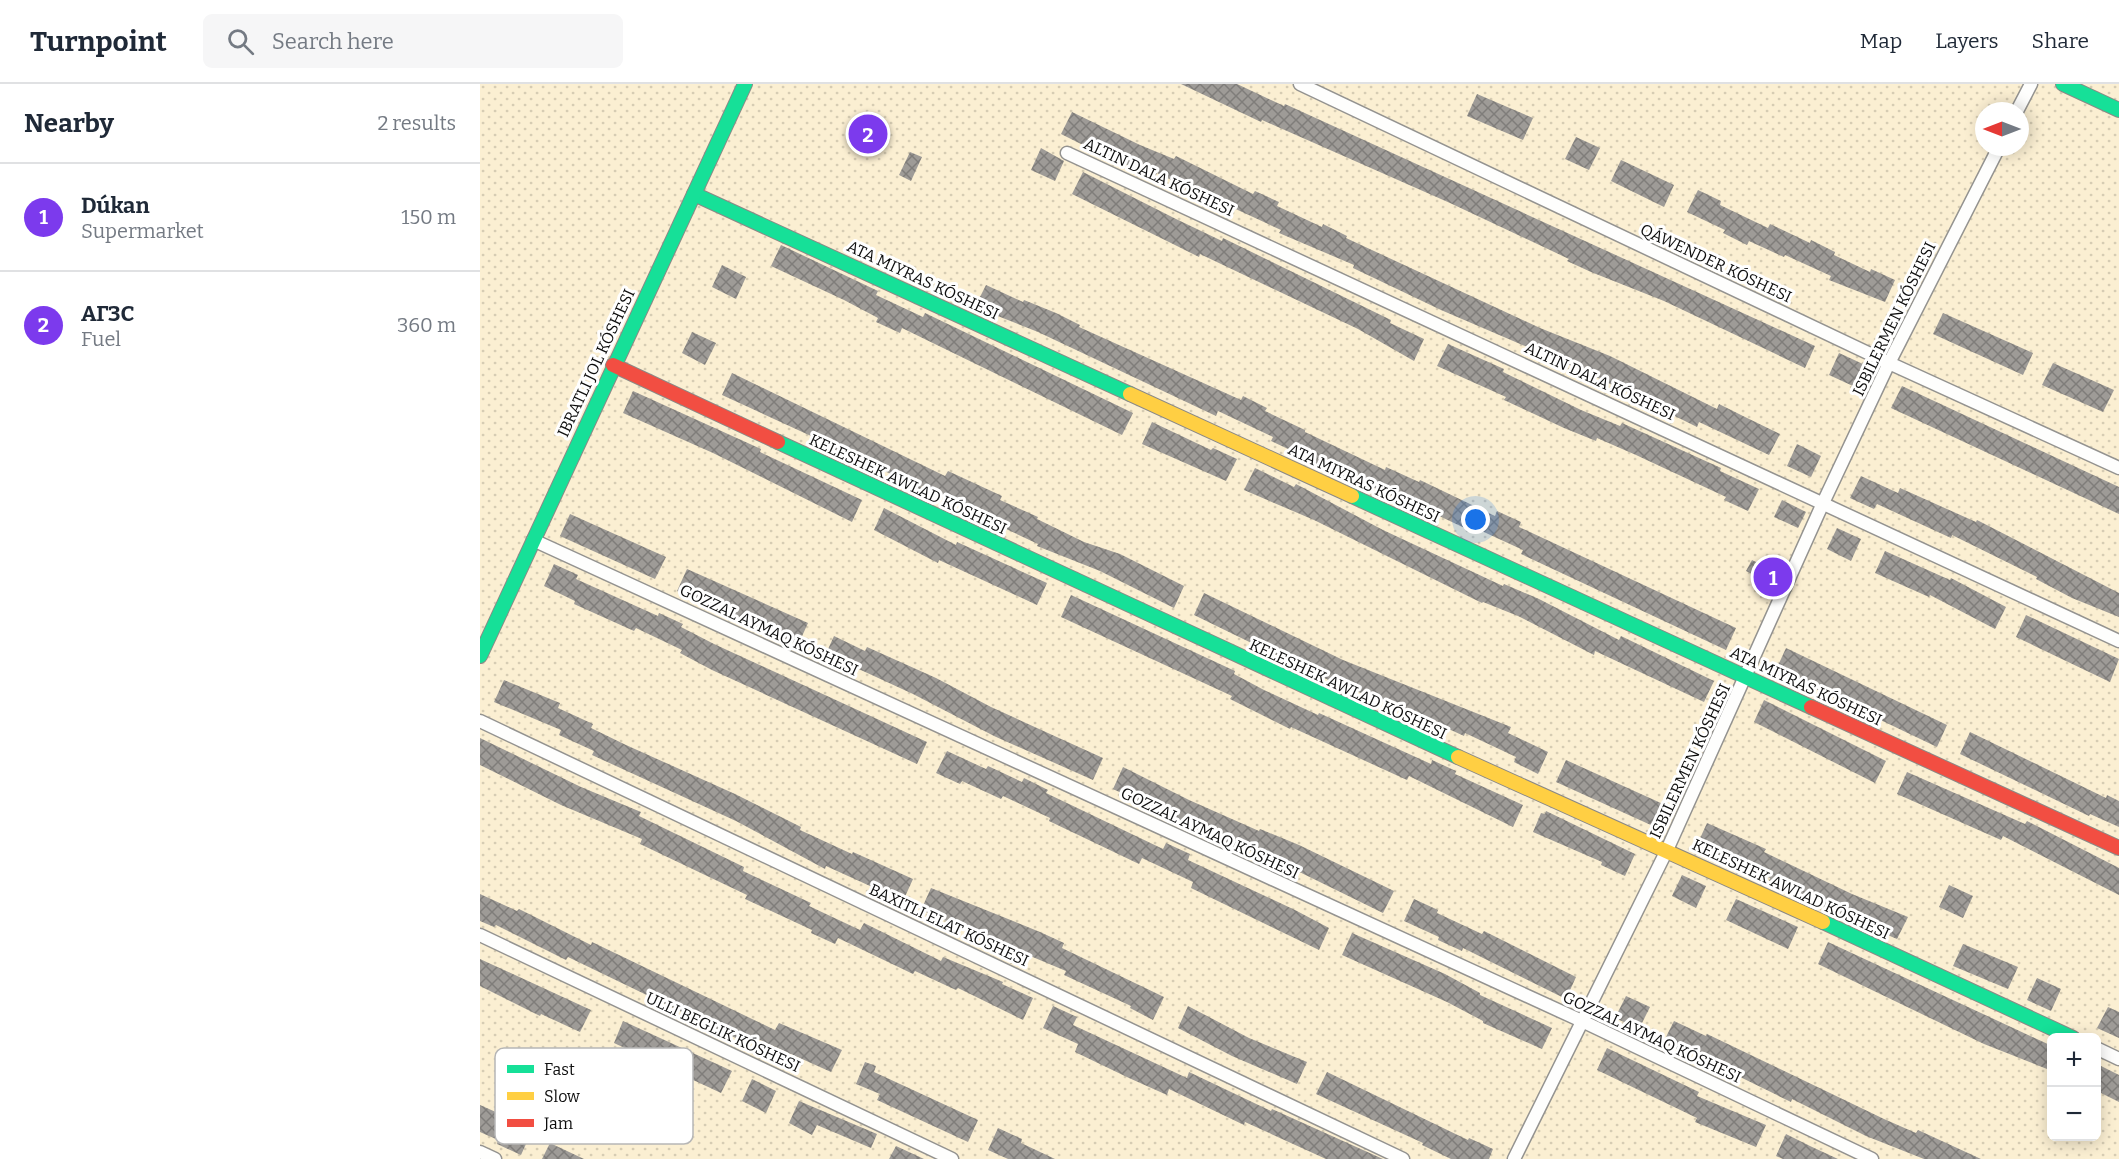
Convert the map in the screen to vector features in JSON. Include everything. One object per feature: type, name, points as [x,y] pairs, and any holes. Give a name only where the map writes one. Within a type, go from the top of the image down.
[{"type":"street","points":[[480,656],[745,84]]},
{"type":"street","name":"QÁWENDER KÓSHESI","points":[[1300,84],[1889,363],[2119,468]]},
{"type":"street","points":[[2022,102],[2031,84]]},
{"type":"street","points":[[2063,84],[2119,110]]},
{"type":"street","points":[[1067,153],[2119,641]]},
{"type":"street","name":"ISBILERMEN KÓSHESI","points":[[1514,1159],[1584,1022],[1667,850],[1823,503],[1889,363],[1994,156]]},
{"type":"street","name":"ATA MIYRAS KÓSHESI","points":[[694,194],[2119,848]]},
{"type":"street","name":"KELESHEK AWLAD KÓSHESI","points":[[613,365],[1349,708],[1667,850],[2062,1033]]},
{"type":"street","name":"GOZZAL AYMAQ KÓSHESI","points":[[533,540],[1584,1022],[1872,1159]]},
{"type":"street","points":[[480,721],[1403,1159]]},
{"type":"street","points":[[480,935],[952,1159]]},
{"type":"street","points":[[2101,1050],[2119,1059]]},
{"type":"street","points":[[480,1152],[495,1159]]},
{"type":"sand","points":[[480,84],[2119,84],[2119,1159],[480,1159]]},
{"type":"building","points":[[1181,84],[1237,84],[1815,346],[1805,368],[1664,301],[1567,261],[1569,259],[1450,203],[1262,120],[1261,122]]},
{"type":"building","points":[[1477,94],[1533,118],[1523,140],[1467,116]]},
{"type":"building","points":[[1072,112],[1140,145],[1174,159],[1176,156],[1253,194],[1255,191],[1279,202],[1277,206],[1322,227],[1323,224],[1347,236],[1346,238],[1540,328],[1610,356],[1717,409],[1719,404],[1780,434],[1769,455],[1699,422],[1697,427],[1588,373],[1441,310],[1353,268],[1354,265],[1279,233],[1281,230],[1227,205],[1226,207],[1157,173],[1155,177],[1061,134]]},
{"type":"building","points":[[1576,137],[1600,148],[1589,170],[1565,159]]},
{"type":"building","points":[[1041,148],[1064,161],[1055,181],[1031,170]]},
{"type":"building","points":[[910,152],[922,157],[911,181],[899,175]]},
{"type":"building","points":[[1621,160],[1674,185],[1664,207],[1611,181]]},
{"type":"building","points":[[1083,172],[1176,219],[1222,241],[1223,238],[1391,320],[1390,323],[1424,339],[1414,361],[1358,329],[1200,254],[1199,257],[1072,194]]},
{"type":"building","points":[[1698,190],[1721,201],[1720,205],[1768,228],[1770,224],[1810,243],[1811,240],[1835,252],[1834,255],[1870,272],[1871,269],[1895,280],[1885,302],[1829,280],[1831,276],[1785,255],[1784,257],[1749,241],[1747,245],[1723,233],[1725,230],[1687,212]]},
{"type":"building","points":[[781,245],[878,291],[876,295],[923,317],[925,313],[1133,413],[1122,435],[902,328],[900,333],[876,322],[878,318],[771,266]]},
{"type":"building","points":[[722,265],[746,277],[736,299],[712,287]]},
{"type":"building","points":[[986,285],[1023,302],[1024,300],[1056,313],[1080,325],[1079,327],[1241,400],[1243,396],[1267,408],[1265,411],[1305,432],[1385,470],[1386,467],[1419,482],[1420,480],[1495,516],[1497,511],[1521,522],[1519,527],[1736,628],[1726,650],[1521,554],[1523,550],[1473,527],[1471,531],[1401,498],[1400,500],[1361,482],[1359,484],[1300,457],[1301,455],[1271,441],[1273,437],[1218,411],[1216,416],[1038,332],[975,307]]},
{"type":"building","points":[[1943,313],[2033,353],[2023,375],[1933,334]]},
{"type":"building","points":[[692,332],[716,343],[705,365],[682,353]]},
{"type":"building","points":[[1448,344],[1504,369],[1503,372],[1581,410],[1620,426],[1622,423],[1721,468],[1720,471],[1759,489],[1748,511],[1724,500],[1726,497],[1636,455],[1597,438],[1596,441],[1564,428],[1504,400],[1506,397],[1437,366]]},
{"type":"building","points":[[1839,353],[1863,364],[1853,386],[1829,375]]},
{"type":"building","points":[[2053,363],[2114,390],[2103,412],[2042,385]]},
{"type":"building","points":[[732,373],[945,476],[948,471],[1002,496],[1000,500],[1038,517],[1037,519],[1084,542],[1120,554],[1184,586],[1174,608],[1100,571],[1037,546],[1038,544],[1004,528],[1005,524],[961,503],[922,486],[920,490],[722,395]]},
{"type":"building","points":[[1902,386],[2119,487],[2119,514],[1891,408]]},
{"type":"building","points":[[633,391],[761,449],[760,452],[862,500],[852,522],[713,453],[623,413]]},
{"type":"building","points":[[1152,422],[1211,450],[1213,448],[1237,459],[1226,481],[1142,444]]},
{"type":"building","points":[[1797,444],[1821,456],[1811,477],[1787,466]]},
{"type":"building","points":[[1255,468],[1294,487],[1296,484],[1383,530],[1503,586],[1504,584],[1539,599],[1619,640],[1621,636],[1714,681],[1704,702],[1595,651],[1594,655],[1518,616],[1482,603],[1314,520],[1244,490]]},
{"type":"building","points":[[1861,476],[1898,493],[1900,488],[1976,522],[1977,520],[2119,593],[2119,617],[2072,598],[2036,579],[2037,577],[1952,535],[1951,538],[1877,504],[1874,509],[1850,498]]},
{"type":"building","points":[[1782,500],[1806,512],[1798,528],[1774,517]]},
{"type":"building","points":[[884,508],[956,545],[957,542],[1047,583],[1037,605],[939,560],[938,563],[874,530]]},
{"type":"building","points":[[570,514],[666,557],[655,579],[560,536]]},
{"type":"building","points":[[1837,528],[1861,539],[1851,561],[1827,549]]},
{"type":"building","points":[[1885,551],[1950,580],[1951,578],[2006,607],[1995,629],[1930,595],[1929,597],[1875,573]]},
{"type":"building","points":[[1752,560],[1778,573],[1773,584],[1746,571]]},
{"type":"building","points":[[554,564],[578,575],[576,579],[658,616],[659,613],[683,624],[681,627],[714,644],[927,742],[917,764],[712,670],[680,653],[682,650],[636,628],[634,631],[574,604],[575,601],[544,586]]},
{"type":"building","points":[[687,569],[808,623],[798,645],[677,591]]},
{"type":"building","points":[[1204,593],[1343,660],[1511,727],[1508,733],[1548,752],[1538,774],[1514,762],[1516,757],[1465,733],[1464,736],[1394,704],[1393,706],[1319,676],[1194,615]]},
{"type":"building","points":[[1071,595],[1235,671],[1234,674],[1264,690],[1431,764],[1432,760],[1456,771],[1455,774],[1523,805],[1513,827],[1409,776],[1407,780],[1291,727],[1290,729],[1230,699],[1232,696],[1061,617]]},
{"type":"building","points":[[2026,615],[2119,659],[2110,682],[2016,637]]},
{"type":"building","points":[[834,636],[865,651],[867,647],[936,678],[991,707],[1103,758],[1093,780],[994,736],[913,694],[850,665],[848,669],[824,658]]},
{"type":"building","points":[[1786,648],[1947,725],[1937,747],[1776,670]]},
{"type":"building","points":[[504,680],[560,703],[558,708],[593,724],[591,728],[735,794],[801,827],[800,830],[913,879],[903,901],[826,866],[825,869],[736,821],[592,755],[594,751],[559,735],[561,730],[494,702]]},
{"type":"building","points":[[1764,700],[1886,761],[1875,783],[1754,722]]},
{"type":"building","points":[[1970,732],[2106,798],[2107,795],[2119,801],[2119,827],[2090,814],[2089,816],[1960,754]]},
{"type":"building","points":[[480,738],[581,787],[641,812],[639,816],[744,867],[743,871],[811,903],[809,906],[860,930],[864,923],[941,961],[943,957],[1003,982],[1002,984],[1033,998],[1023,1020],[958,988],[956,990],[915,971],[913,974],[838,938],[835,944],[811,933],[812,930],[745,899],[747,895],[640,844],[642,839],[561,805],[480,765]]},
{"type":"building","points":[[947,751],[1022,782],[1024,778],[1048,790],[1046,793],[1163,849],[1166,843],[1190,854],[1188,860],[1329,928],[1319,950],[1191,888],[1193,882],[1142,858],[1139,864],[1003,796],[1001,799],[962,781],[960,784],[936,773]]},
{"type":"building","points":[[1566,760],[1663,804],[1653,826],[1556,782]]},
{"type":"building","points":[[1123,767],[1189,800],[1259,831],[1260,829],[1299,845],[1394,891],[1383,913],[1275,860],[1274,862],[1238,845],[1236,848],[1113,789]]},
{"type":"building","points":[[1907,772],[2025,824],[2027,821],[2119,868],[2119,895],[2003,836],[2001,840],[1897,794]]},
{"type":"building","points":[[1546,811],[1635,854],[1625,876],[1601,865],[1602,862],[1533,832],[1541,813],[1545,814]]},
{"type":"building","points":[[1707,823],[1766,849],[1764,852],[1852,894],[1908,917],[1897,939],[1829,910],[1769,881],[1770,878],[1697,845]]},
{"type":"building","points":[[1682,875],[1706,886],[1696,908],[1672,896]]},
{"type":"building","points":[[1949,885],[1973,896],[1963,918],[1939,907]]},
{"type":"building","points":[[931,888],[1064,943],[1062,948],[1164,997],[1153,1020],[1130,1008],[1131,1006],[1064,975],[1066,971],[921,910]]},
{"type":"building","points":[[480,894],[517,911],[519,909],[591,945],[592,942],[775,1030],[779,1023],[842,1050],[831,1072],[751,1036],[748,1044],[568,957],[566,960],[496,925],[494,927],[480,921]]},
{"type":"building","points":[[1414,899],[1438,910],[1437,913],[1482,934],[1484,931],[1576,977],[1566,999],[1463,948],[1462,951],[1438,940],[1439,937],[1404,921]]},
{"type":"building","points":[[1736,899],[1798,927],[1788,949],[1726,920]]},
{"type":"building","points":[[1352,933],[1445,974],[1480,995],[1552,1028],[1542,1049],[1483,1023],[1447,1002],[1342,955]]},
{"type":"building","points":[[1828,942],[2047,1044],[2047,1069],[1984,1044],[1818,964]]},
{"type":"building","points":[[1963,944],[2018,967],[2008,989],[1953,966]]},
{"type":"building","points":[[480,959],[591,1010],[580,1032],[541,1014],[540,1016],[480,986]]},
{"type":"building","points":[[2037,978],[2061,989],[2051,1011],[2027,1000]]},
{"type":"building","points":[[1626,996],[1650,1007],[1639,1029],[1615,1018]]},
{"type":"building","points":[[1053,1006],[1077,1017],[1073,1025],[1187,1078],[1189,1072],[1271,1111],[1272,1109],[1383,1159],[1326,1159],[1245,1122],[1244,1125],[1169,1089],[1167,1095],[1129,1078],[1075,1052],[1078,1044],[1043,1028]]},
{"type":"building","points":[[1188,1006],[1249,1038],[1307,1062],[1297,1084],[1232,1056],[1178,1028]]},
{"type":"building","points":[[2108,1007],[2119,1012],[2119,1038],[2097,1028]]},
{"type":"building","points":[[623,1021],[682,1048],[625,1048],[614,1043]]},
{"type":"building","points":[[1674,1021],[1706,1036],[1707,1034],[1884,1119],[1916,1133],[1918,1130],[1981,1159],[1924,1159],[1866,1136],[1792,1099],[1791,1102],[1689,1052],[1687,1054],[1663,1043]]},
{"type":"building","points":[[1607,1048],[1699,1092],[1697,1096],[1766,1125],[1756,1147],[1695,1122],[1697,1118],[1597,1070]]},
{"type":"building","points":[[693,1053],[732,1071],[721,1093],[693,1080]]},
{"type":"building","points":[[865,1062],[876,1066],[874,1072],[978,1120],[968,1142],[877,1100],[880,1094],[856,1084]]},
{"type":"building","points":[[2101,1066],[2119,1075],[2119,1102],[2101,1093]]},
{"type":"building","points":[[1327,1072],[1468,1140],[1469,1138],[1493,1149],[1489,1159],[1451,1159],[1422,1145],[1423,1143],[1316,1094]]},
{"type":"building","points":[[752,1079],[776,1091],[766,1113],[742,1101]]},
{"type":"building","points":[[799,1101],[877,1134],[871,1148],[817,1125],[812,1135],[789,1123]]},
{"type":"building","points":[[480,1105],[495,1112],[495,1139],[480,1132]]},
{"type":"building","points":[[998,1128],[1022,1139],[1021,1143],[1055,1159],[1008,1159],[988,1150]]},
{"type":"building","points":[[1786,1134],[1838,1159],[1783,1159],[1776,1156]]},
{"type":"building","points":[[497,1144],[526,1144],[521,1155]]},
{"type":"building","points":[[550,1144],[552,1144],[584,1159],[542,1159]]},
{"type":"building","points":[[896,1146],[924,1159],[889,1159]]},
{"type":"traffic: fast","points":[[480,656],[745,84]]},
{"type":"traffic: fast","points":[[2063,84],[2119,110]]},
{"type":"traffic: fast","points":[[694,194],[1130,394]]},
{"type":"traffic: fast","points":[[778,442],[1458,757]]},
{"type":"traffic: fast","points":[[1352,496],[1811,707]]},
{"type":"traffic: fast","points":[[1823,922],[2062,1033]]},
{"type":"traffic: slow","points":[[1130,394],[1352,496]]},
{"type":"traffic: slow","points":[[1458,757],[1823,922]]},
{"type":"traffic: jam","points":[[613,365],[778,442]]},
{"type":"traffic: jam","points":[[1811,707],[2119,848]]},
{"type":"place","name":"АГЗС","points":[[868,134]]},
{"type":"place","name":"Dúkan","points":[[1773,577]]}]
